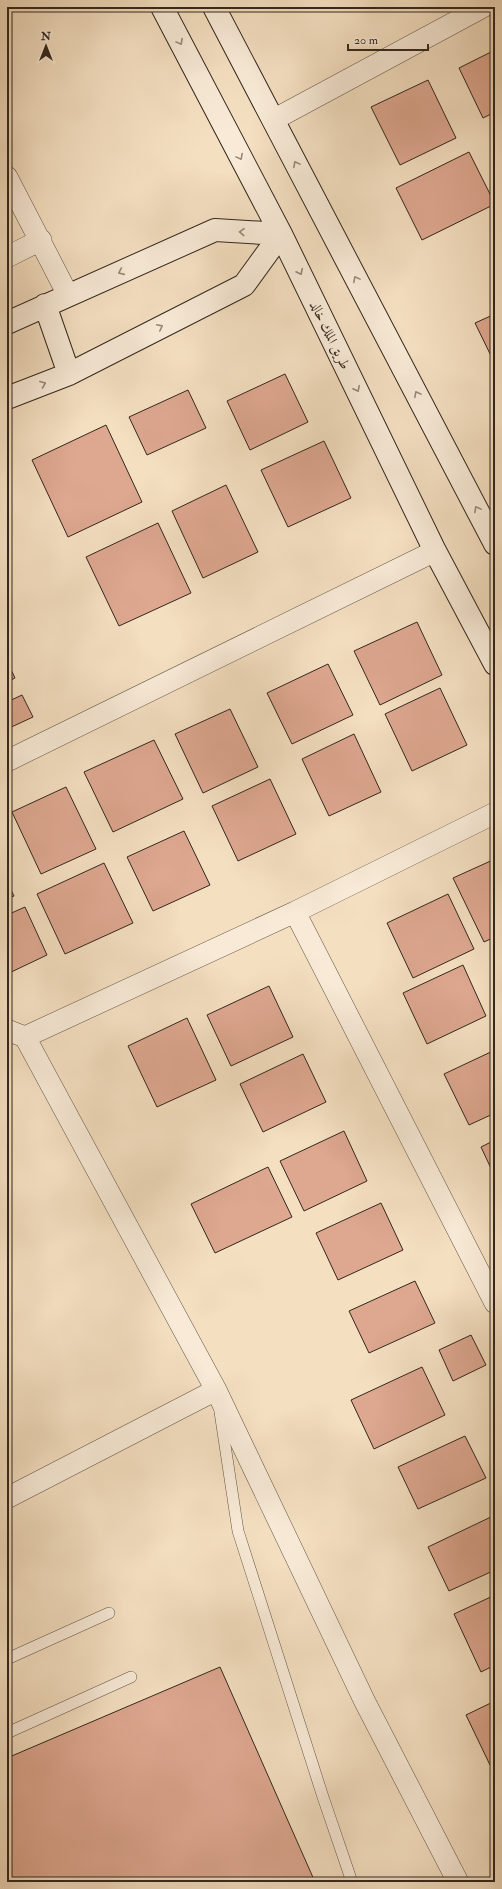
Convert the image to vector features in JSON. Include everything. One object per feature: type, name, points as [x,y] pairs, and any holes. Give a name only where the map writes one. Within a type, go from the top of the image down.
[{"type":"main road","name":"طريق الملك خالد","points":[[162,7],[281,234],[436,551],[495,664]]},
{"type":"main road","points":[[214,7],[495,544]]},
{"type":"main road","points":[[7,323],[215,230],[281,234]]},
{"type":"main road","points":[[7,398],[69,374],[244,285],[281,234]]},
{"type":"main road","points":[[45,305],[69,374]]},
{"type":"street","points":[[274,120],[483,7]]},
{"type":"street","points":[[7,177],[41,240],[68,295]]},
{"type":"street","points":[[7,257],[41,240]]},
{"type":"street","points":[[7,761],[436,551]]},
{"type":"street","points":[[458,1882],[365,1702],[216,1390],[16,1033],[295,912],[495,812]]},
{"type":"street","points":[[295,912],[495,1303]]},
{"type":"street","points":[[7,1498],[216,1390]]},
{"type":"lane","points":[[216,1390],[238,1531],[323,1797],[352,1882]]},
{"type":"lane","points":[[7,1659],[109,1613]]},
{"type":"lane","points":[[7,1733],[130,1677]]},
{"type":"building","points":[[495,50],[495,112],[483,118],[459,68]]},
{"type":"building","points":[[428,80],[456,138],[400,165],[371,107]]},
{"type":"building","points":[[469,152],[495,204],[422,240],[396,188]]},
{"type":"building","points":[[495,314],[495,364],[475,323]]},
{"type":"building","points":[[285,374],[308,422],[250,450],[227,401]]},
{"type":"building","points":[[188,390],[206,428],[147,455],[129,417]]},
{"type":"building","points":[[106,425],[142,502],[68,537],[32,460]]},
{"type":"building","points":[[324,441],[351,498],[288,527],[261,470]]},
{"type":"building","points":[[226,485],[258,552],[203,578],[172,511]]},
{"type":"building","points":[[158,523],[191,593],[119,626],[86,557]]},
{"type":"building","points":[[417,622],[442,675],[380,705],[354,651]]},
{"type":"building","points":[[7,661],[15,678],[7,682]]},
{"type":"building","points":[[328,664],[353,715],[292,744],[267,693]]},
{"type":"building","points":[[440,688],[467,745],[412,771],[385,714]]},
{"type":"building","points":[[22,695],[33,717],[7,729],[7,702]]},
{"type":"building","points":[[230,709],[258,767],[203,793],[175,734]]},
{"type":"building","points":[[354,734],[381,792],[329,816],[302,759]]},
{"type":"building","points":[[154,740],[183,799],[113,832],[84,772]]},
{"type":"building","points":[[270,779],[296,834],[238,861],[212,806]]},
{"type":"building","points":[[66,787],[96,849],[41,874],[12,812]]},
{"type":"building","points":[[184,831],[210,885],[153,911],[127,857]]},
{"type":"building","points":[[495,859],[495,937],[484,942],[453,878]]},
{"type":"building","points":[[104,863],[133,923],[65,954],[37,894]]},
{"type":"building","points":[[7,882],[14,896],[7,899]]},
{"type":"building","points":[[448,894],[474,949],[413,978],[387,923]]},
{"type":"building","points":[[25,907],[47,955],[7,974],[7,915]]},
{"type":"building","points":[[463,965],[486,1016],[427,1044],[403,993]]},
{"type":"building","points":[[269,986],[293,1037],[231,1066],[207,1015]]},
{"type":"building","points":[[187,1018],[216,1080],[157,1107],[128,1046]]},
{"type":"building","points":[[495,1050],[495,1113],[469,1125],[444,1074]]},
{"type":"building","points":[[303,1054],[326,1102],[263,1132],[240,1084]]},
{"type":"building","points":[[344,1131],[367,1181],[304,1211],[280,1161]]},
{"type":"building","points":[[495,1140],[495,1177],[481,1147]]},
{"type":"building","points":[[268,1167],[292,1217],[215,1253],[191,1204]]},
{"type":"building","points":[[381,1203],[403,1250],[338,1280],[316,1233]]},
{"type":"building","points":[[415,1281],[435,1323],[369,1353],[349,1311]]},
{"type":"building","points":[[471,1335],[486,1365],[453,1381],[439,1350]]},
{"type":"building","points":[[422,1367],[445,1415],[374,1449],[351,1400]]},
{"type":"building","points":[[465,1436],[486,1478],[418,1509],[398,1467]]},
{"type":"building","points":[[495,1515],[495,1570],[449,1591],[428,1547]]},
{"type":"building","points":[[495,1595],[495,1665],[481,1672],[454,1614]]},
{"type":"building","points":[[220,1667],[315,1882],[7,1882],[7,1758]]},
{"type":"building","points":[[495,1701],[495,1763],[490,1765],[466,1715]]}]
